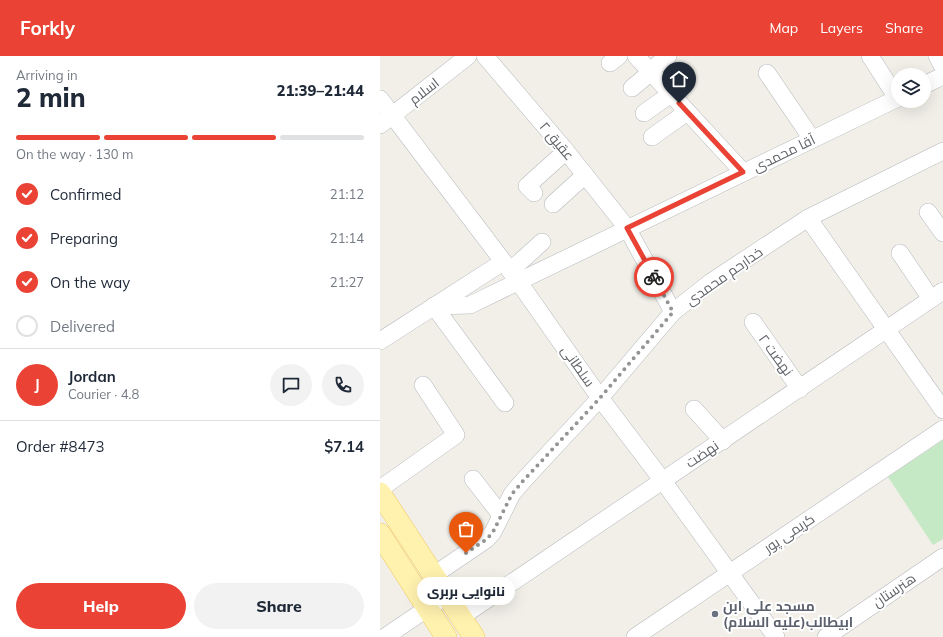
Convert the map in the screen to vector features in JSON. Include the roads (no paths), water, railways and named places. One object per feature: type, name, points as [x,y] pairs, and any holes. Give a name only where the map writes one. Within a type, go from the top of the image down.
[{"type":"main road","points":[[380,493],[474,637]]},
{"type":"main road","points":[[380,534],[446,637]]},
{"type":"street","name":"اسلام","points":[[386,121],[468,56]]},
{"type":"street","name":"عقیق ۲","points":[[486,56],[566,151],[627,228],[673,312]]},
{"type":"street","points":[[636,56],[743,172]]},
{"type":"street","points":[[632,88],[668,56]]},
{"type":"street","points":[[870,56],[891,88]]},
{"type":"street","points":[[937,56],[943,67]]},
{"type":"street","points":[[767,73],[812,139]]},
{"type":"street","points":[[931,82],[943,76]]},
{"type":"street","points":[[644,113],[671,94]]},
{"type":"street","name":"سلطانی","points":[[380,99],[386,121],[510,271],[600,398],[663,481],[776,637]]},
{"type":"street","name":"آقا محمدی","points":[[510,271],[627,228],[891,101]]},
{"type":"street","points":[[652,137],[687,112]]},
{"type":"street","points":[[534,193],[527,186],[566,151]]},
{"type":"street","name":"خدارحم محمدی","points":[[434,575],[487,539],[493,532],[512,494],[600,398],[673,312],[712,282],[808,218],[943,151]]},
{"type":"street","points":[[553,204],[585,175]]},
{"type":"street","points":[[928,212],[943,233]]},
{"type":"street","points":[[808,218],[943,410]]},
{"type":"street","points":[[434,306],[470,305],[542,242]]},
{"type":"street","points":[[900,253],[937,295]]},
{"type":"street","points":[[380,341],[434,306],[510,271]]},
{"type":"street","name":"نهضت","points":[[461,618],[888,330],[937,295]]},
{"type":"street","points":[[434,306],[505,403]]},
{"type":"street","name":"نهضت ۲","points":[[752,322],[800,389]]},
{"type":"street","points":[[380,489],[456,436],[423,385]]},
{"type":"street","points":[[694,409],[723,441]]},
{"type":"street","name":"کریمی پور","points":[[635,637],[943,429]]},
{"type":"street","points":[[473,479],[501,516]]},
{"type":"street","name":"هنرستان","points":[[826,637],[943,557]]},
{"type":"street","points":[[385,637],[447,595]]},
{"type":"place","name":"نانوایی بربری","points":[[466,553]]},
{"type":"place","name":"مسجد علی ابن ابیطالب(علیه السلام)","points":[[715,614]]}]
